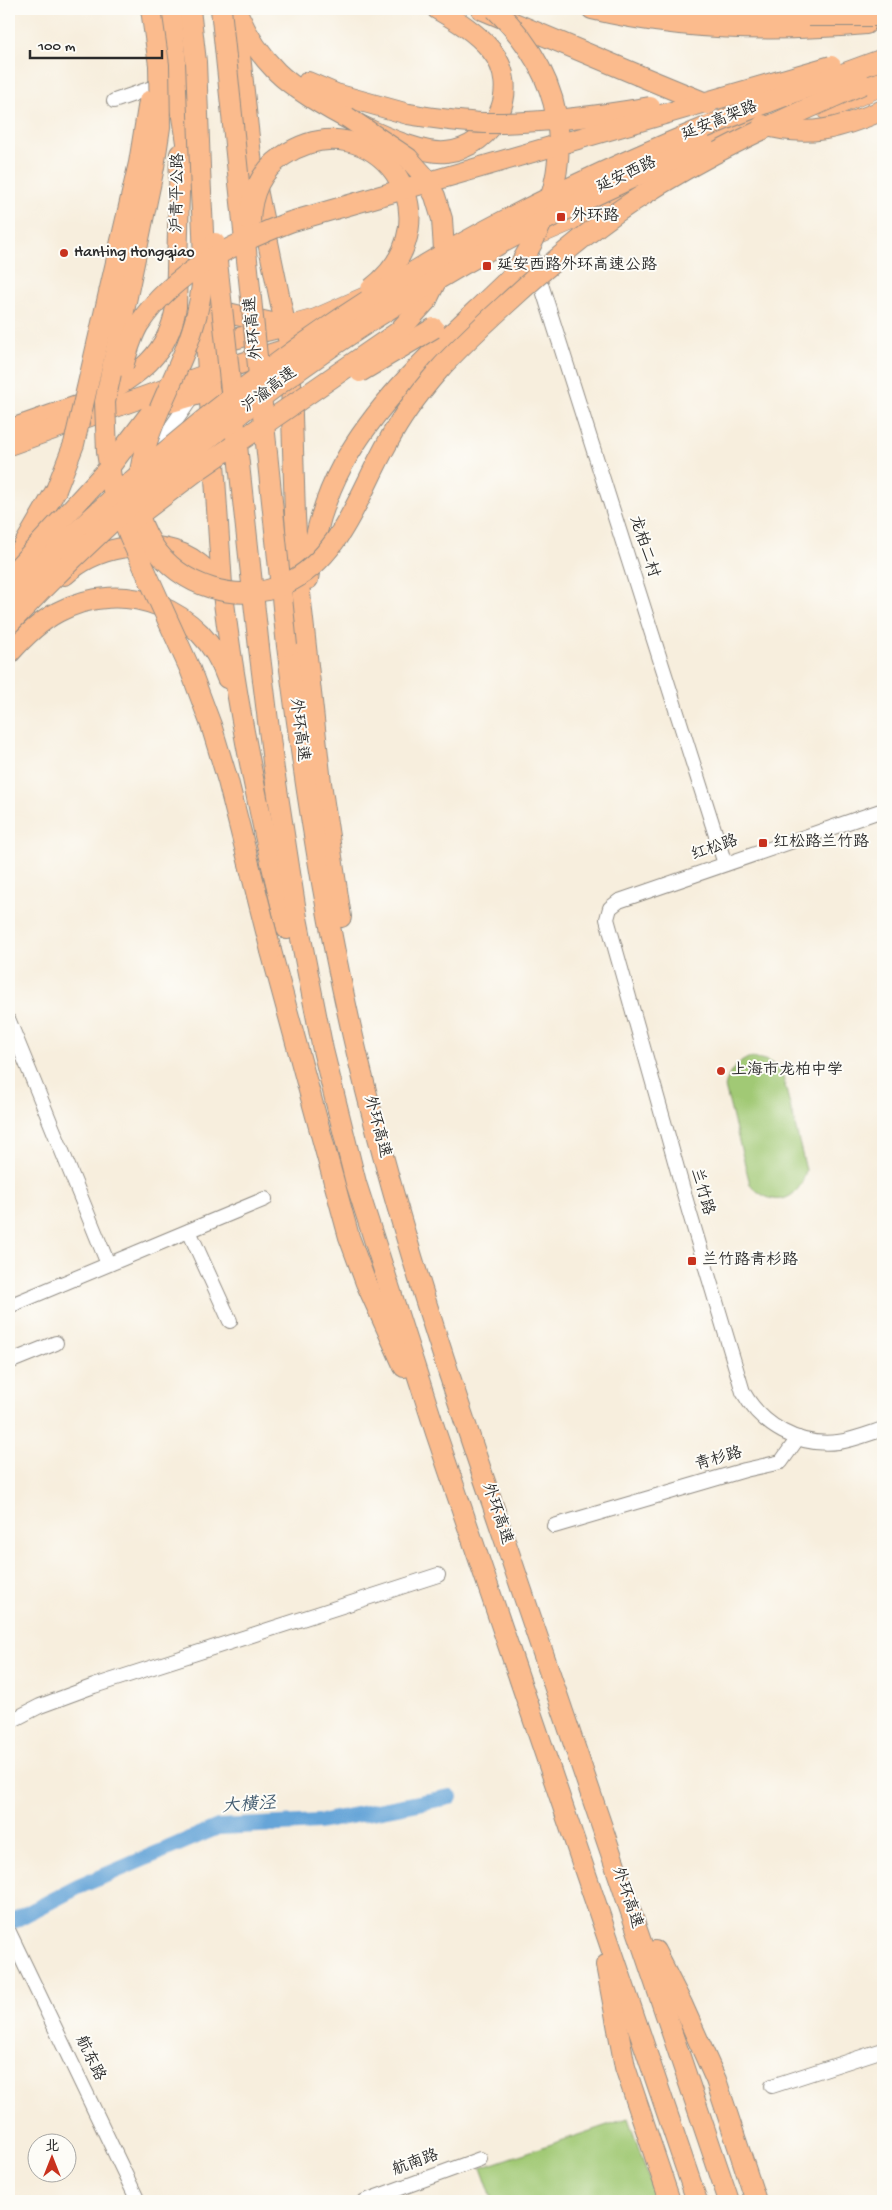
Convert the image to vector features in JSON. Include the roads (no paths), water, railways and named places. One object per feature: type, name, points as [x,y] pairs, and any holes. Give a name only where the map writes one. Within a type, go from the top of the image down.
[{"type":"highway","points":[[151,9],[159,65],[160,127],[154,167],[105,402],[107,452],[114,497],[130,537],[190,669],[228,781],[271,951],[349,1237],[386,1331],[436,1433]]},
{"type":"highway","points":[[9,570],[32,535],[56,490],[74,444],[147,123],[151,78],[151,9]]},
{"type":"highway","name":"沪青平公路","points":[[94,400],[142,369],[166,342],[174,324],[176,307],[180,88],[172,9]]},
{"type":"highway","name":"外环高速","points":[[190,9],[259,648],[274,770],[297,918],[324,1050],[356,1182],[436,1433],[696,2201]]},
{"type":"highway","points":[[219,9],[226,43],[242,83]]},
{"type":"highway","name":"外环高速","points":[[219,9],[254,317],[296,647],[302,766],[321,881],[345,1004],[373,1119],[412,1256],[462,1414],[729,2201]]},
{"type":"highway","points":[[235,9],[252,165],[286,326],[290,356],[295,516],[296,647]]},
{"type":"highway","points":[[41,590],[198,470],[398,332],[427,300],[438,277],[444,250],[442,219],[435,196],[424,176],[408,158],[347,118],[303,93],[278,73],[258,50],[235,9]]},
{"type":"highway","points":[[347,118],[412,147],[429,152],[446,152],[463,148],[480,138],[495,124],[502,106],[504,89],[502,68],[492,51],[478,36],[437,9]]},
{"type":"highway","points":[[481,9],[647,79],[757,123],[782,131],[807,132],[833,128],[883,110]]},
{"type":"highway","points":[[296,647],[312,551],[319,524],[331,491],[359,439],[403,383],[512,276],[542,224],[556,182],[559,161],[557,120],[546,80],[536,60],[511,24],[496,9]]},
{"type":"highway","points":[[592,9],[672,23],[740,29],[808,29],[883,22]]},
{"type":"highway","points":[[721,9],[809,16],[883,15]]},
{"type":"highway","points":[[244,27],[284,66],[310,83],[336,94],[408,114],[444,120],[491,123],[545,121],[620,112],[712,96],[857,59]]},
{"type":"highway","points":[[107,452],[113,402],[124,364],[139,324],[163,296],[183,278],[227,249],[290,222],[883,50]]},
{"type":"highway","name":"延安高架路","points":[[564,200],[638,155],[718,122],[883,59]]},
{"type":"highway","points":[[196,62],[205,265],[198,312],[188,344],[150,428],[142,458],[138,492],[139,514],[145,532],[155,548],[179,573],[209,588],[233,593],[261,592],[285,584],[305,572],[326,554],[344,528],[389,439],[422,390],[464,343],[534,278],[581,239],[681,171],[788,117],[862,84]]},
{"type":"highway","name":"延安高架路","points":[[564,200],[645,171],[724,137],[883,77]]},
{"type":"highway","points":[[180,88],[193,178],[204,308],[206,347],[199,390],[232,662],[251,769]]},
{"type":"highway","points":[[236,394],[382,280],[396,265],[404,249],[410,229],[410,206],[404,187],[393,168],[373,152],[346,140],[320,140],[295,148],[274,162],[258,181],[251,207],[254,317]]},
{"type":"highway","name":"沪渝高速","points":[[9,600],[80,528],[127,484],[236,394],[301,346],[414,274],[478,236],[564,200]]},
{"type":"highway","name":"沪渝高速","points":[[9,624],[41,590],[138,497],[189,453],[303,366],[383,312],[470,260],[564,200]]},
{"type":"highway","points":[[198,470],[434,328],[483,296],[521,263]]},
{"type":"highway","points":[[204,308],[320,334]]},
{"type":"highway","name":"沪青平公路","points":[[9,430],[122,390],[138,382],[163,363],[206,347],[286,326]]},
{"type":"highway","points":[[43,433],[68,434],[199,390],[290,356]]},
{"type":"highway","points":[[9,445],[138,399],[162,380],[186,373],[199,390]]},
{"type":"highway","points":[[9,578],[108,469],[143,424],[172,380]]},
{"type":"highway","points":[[9,638],[59,580],[74,567],[91,557],[114,550],[138,546],[162,547],[184,555],[198,563],[222,585]]},
{"type":"highway","points":[[9,654],[34,629],[58,612],[77,604],[103,598],[124,597],[151,602],[177,614],[194,627],[210,644],[223,665],[234,698],[277,889],[317,1052],[356,1182]]},
{"type":"highway","points":[[572,1738],[642,1924],[682,2004],[716,2080],[756,2201]]},
{"type":"highway","points":[[542,1748],[598,1927],[625,2067],[670,2201]]},
{"type":"main road","points":[[646,9],[725,16],[836,18],[883,15]]},
{"type":"main road","name":"延安西路","points":[[286,326],[315,318],[414,274],[883,59]]},
{"type":"main road","name":"延安西路","points":[[290,356],[320,334],[527,240],[883,86]]},
{"type":"main road","points":[[290,356],[370,312]]},
{"type":"street","points":[[114,101],[180,88]]},
{"type":"street","name":"龙柏二村","points":[[527,240],[725,864]]},
{"type":"street","points":[[9,578],[199,390]]},
{"type":"street","points":[[9,614],[130,485],[199,390]]},
{"type":"street","name":"红松路","points":[[608,929],[607,915],[610,908],[616,902],[883,810]]},
{"type":"street","name":"兰竹路","points":[[608,929],[739,1384],[751,1406],[762,1418],[776,1428],[798,1438]]},
{"type":"street","points":[[9,1021],[108,1264]]},
{"type":"street","points":[[9,1306],[265,1199]]},
{"type":"street","points":[[189,1231],[230,1322]]},
{"type":"street","points":[[9,1362],[56,1343]]},
{"type":"street","points":[[798,1438],[818,1442],[836,1442],[883,1429]]},
{"type":"street","name":"青杉路","points":[[554,1526],[745,1470],[781,1462],[798,1438]]},
{"type":"street","points":[[9,1722],[40,1706],[94,1686],[438,1574]]},
{"type":"street","name":"航东路","points":[[9,1933],[138,2201]]},
{"type":"street","points":[[772,2086],[883,2050]]},
{"type":"street","name":"航南路","points":[[365,2201],[480,2159]]},
{"type":"waterway","name":"大横泾","points":[[9,1923],[78,1887],[218,1827],[319,1822],[450,1797]]},
{"type":"place","name":"外环路","points":[[561,217]]},
{"type":"place","name":"Hanting Hongqiao","points":[[64,253]]},
{"type":"place","name":"延安西路外环高速公路","points":[[487,266]]},
{"type":"place","name":"红松路兰竹路","points":[[763,843]]},
{"type":"place","name":"上海市龙柏中学","points":[[721,1071]]},
{"type":"place","name":"兰竹路青杉路","points":[[692,1261]]}]
